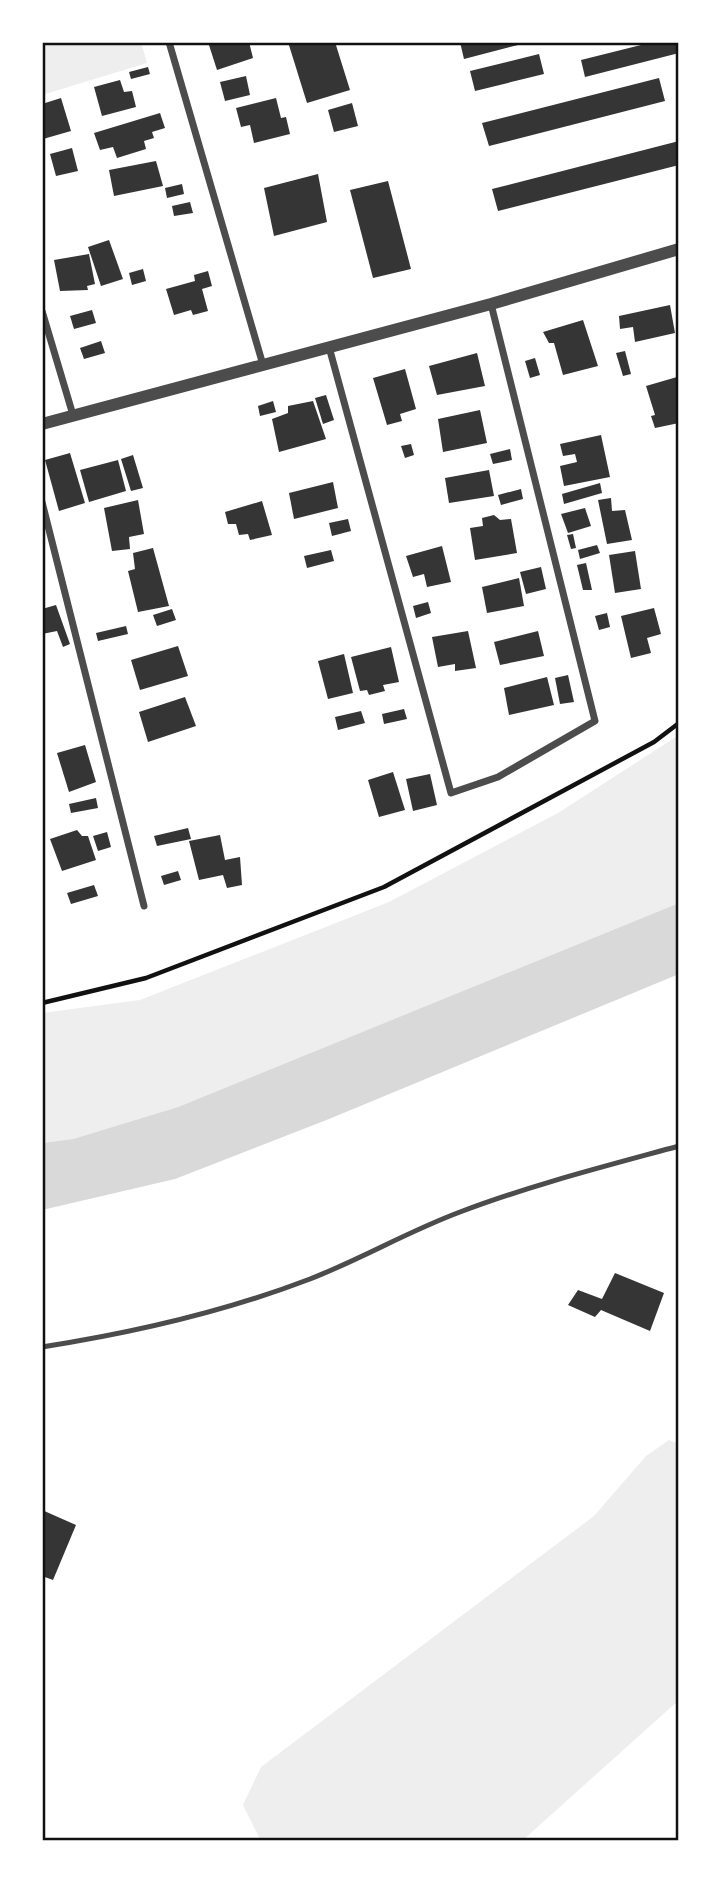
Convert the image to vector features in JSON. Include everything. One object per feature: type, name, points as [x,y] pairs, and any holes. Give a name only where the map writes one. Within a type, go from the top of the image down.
[{"type":"street","points":[[169,42],[263,365]]},
{"type":"street","points":[[42,424],[491,304],[679,249]]},
{"type":"street","points":[[329,347],[451,793],[498,778],[595,721],[491,304]]},
{"type":"street","points":[[42,311],[73,415]]},
{"type":"street","points":[[42,502],[144,906]]},
{"type":"lane","points":[[42,1347],[133,1329],[255,1298],[358,1259],[404,1235],[517,1191],[679,1146]]},
{"type":"path","points":[[42,1003],[146,978],[384,887],[654,742],[679,723]]},
{"type":"shaded area","points":[[42,42],[141,42],[147,63],[42,95]]},
{"type":"shaded area","points":[[679,735],[679,903],[178,1107],[73,1139],[42,1143],[42,1013],[140,1000],[389,902],[558,813]]},
{"type":"shaded area","points":[[679,903],[679,974],[329,1119],[175,1179],[42,1210],[42,1143],[73,1139],[178,1107]]},
{"type":"shaded area","points":[[669,1440],[679,1444],[679,1700],[522,1841],[261,1841],[243,1805],[261,1767],[594,1516],[646,1456]]},
{"type":"building","points":[[208,42],[249,42],[253,58],[217,70]]},
{"type":"building","points":[[288,42],[335,42],[350,90],[307,103]]},
{"type":"building","points":[[460,42],[517,42],[518,45],[464,59]]},
{"type":"building","points":[[653,42],[679,42],[679,53],[585,77],[581,60]]},
{"type":"building","points":[[539,54],[544,74],[475,91],[470,71]]},
{"type":"building","points":[[148,67],[150,74],[131,79],[129,72]]},
{"type":"building","points":[[246,76],[250,95],[225,101],[220,82]]},
{"type":"building","points":[[659,78],[665,101],[489,146],[482,123]]},
{"type":"building","points":[[120,80],[124,92],[132,91],[136,107],[102,116],[94,87]]},
{"type":"building","points":[[61,98],[71,131],[43,139],[42,104]]},
{"type":"building","points":[[276,98],[281,118],[286,117],[290,134],[254,143],[250,125],[241,127],[236,108]]},
{"type":"building","points":[[352,103],[358,126],[334,132],[328,110]]},
{"type":"building","points":[[160,113],[165,128],[152,132],[154,138],[144,141],[146,149],[117,158],[113,147],[100,150],[94,133]]},
{"type":"building","points":[[679,141],[679,165],[498,211],[492,189]]},
{"type":"building","points":[[72,148],[78,171],[56,176],[50,154]]},
{"type":"building","points":[[156,161],[163,186],[114,196],[109,170]]},
{"type":"building","points":[[318,174],[327,222],[274,236],[264,188]]},
{"type":"building","points":[[388,181],[411,269],[373,278],[350,190]]},
{"type":"building","points":[[182,184],[184,194],[167,198],[165,188]]},
{"type":"building","points":[[190,202],[193,213],[174,216],[172,206]]},
{"type":"building","points":[[109,240],[123,279],[101,286],[88,247]]},
{"type":"building","points":[[89,254],[95,284],[87,286],[88,290],[60,291],[54,260]]},
{"type":"building","points":[[143,269],[146,281],[132,285],[129,273]]},
{"type":"building","points":[[208,271],[212,286],[202,289],[208,311],[193,315],[191,310],[174,315],[166,289],[195,281],[194,275]]},
{"type":"building","points":[[670,305],[675,333],[635,342],[633,327],[620,329],[619,316]]},
{"type":"building","points":[[92,310],[96,323],[74,329],[70,316]]},
{"type":"building","points":[[583,320],[598,366],[563,375],[554,343],[549,343],[543,332]]},
{"type":"building","points":[[101,341],[105,353],[84,359],[80,348]]},
{"type":"building","points":[[625,351],[631,374],[623,376],[616,353]]},
{"type":"building","points":[[477,353],[485,386],[437,395],[429,366]]},
{"type":"building","points":[[535,358],[540,375],[530,378],[525,361]]},
{"type":"building","points":[[405,369],[416,409],[400,414],[402,421],[387,425],[373,378]]},
{"type":"building","points":[[677,377],[679,423],[655,428],[651,416],[655,415],[646,386]]},
{"type":"building","points":[[326,395],[334,420],[323,424],[315,398]]},
{"type":"building","points":[[273,401],[276,412],[260,416],[258,406]]},
{"type":"building","points":[[313,401],[326,439],[279,452],[272,419],[288,413],[288,406]]},
{"type":"building","points":[[480,410],[487,443],[443,452],[438,419]]},
{"type":"building","points":[[601,435],[610,477],[564,486],[560,466],[577,462],[575,454],[563,456],[560,444]]},
{"type":"building","points":[[411,444],[414,455],[405,458],[401,446]]},
{"type":"building","points":[[510,449],[512,460],[493,464],[490,454]]},
{"type":"building","points":[[70,453],[85,503],[59,511],[45,460]]},
{"type":"building","points":[[133,455],[143,488],[131,491],[121,459]]},
{"type":"building","points":[[118,460],[126,491],[89,502],[80,470]]},
{"type":"building","points":[[489,470],[494,496],[449,503],[445,478]]},
{"type":"building","points":[[333,482],[338,508],[294,519],[289,493]]},
{"type":"building","points":[[600,483],[602,493],[564,504],[562,494]]},
{"type":"building","points":[[521,489],[523,499],[501,505],[498,495]]},
{"type":"building","points":[[611,498],[612,511],[625,510],[632,540],[607,544],[598,500]]},
{"type":"building","points":[[138,500],[144,534],[129,537],[130,549],[112,551],[104,508]]},
{"type":"building","points":[[262,501],[272,535],[250,540],[248,534],[239,535],[236,524],[228,524],[225,512]]},
{"type":"building","points":[[585,508],[591,526],[568,533],[561,514]]},
{"type":"building","points":[[494,515],[500,520],[511,519],[517,553],[475,560],[470,528],[483,526],[482,518]]},
{"type":"building","points":[[348,519],[351,531],[332,536],[329,523]]},
{"type":"building","points":[[573,534],[576,548],[571,549],[567,535]]},
{"type":"building","points":[[597,545],[600,553],[580,559],[578,550]]},
{"type":"building","points":[[442,546],[451,582],[427,587],[424,574],[413,577],[406,556]]},
{"type":"building","points":[[153,548],[169,606],[138,612],[128,571],[135,569],[133,553]]},
{"type":"building","points":[[331,550],[334,561],[307,568],[304,556]]},
{"type":"building","points":[[635,551],[641,589],[615,593],[609,555]]},
{"type":"building","points":[[586,563],[592,590],[583,590],[577,565]]},
{"type":"building","points":[[541,567],[546,589],[526,594],[520,572]]},
{"type":"building","points":[[519,578],[524,606],[487,613],[482,587]]},
{"type":"building","points":[[428,602],[431,613],[416,618],[413,606]]},
{"type":"building","points":[[56,605],[70,644],[63,647],[57,631],[42,634],[42,609]]},
{"type":"building","points":[[654,608],[661,634],[647,638],[651,653],[631,658],[621,616]]},
{"type":"building","points":[[172,609],[176,620],[157,626],[153,615]]},
{"type":"building","points":[[607,613],[610,627],[599,630],[595,616]]},
{"type":"building","points":[[126,626],[128,634],[98,641],[96,633]]},
{"type":"building","points":[[468,631],[476,668],[455,671],[455,664],[438,667],[432,637]]},
{"type":"building","points":[[538,631],[544,656],[500,665],[494,642]]},
{"type":"building","points":[[178,646],[188,676],[140,690],[131,660]]},
{"type":"building","points":[[391,647],[399,682],[383,685],[385,691],[369,695],[367,690],[360,691],[351,657]]},
{"type":"building","points":[[344,654],[353,693],[328,699],[318,661]]},
{"type":"building","points":[[568,675],[574,702],[560,704],[555,678]]},
{"type":"building","points":[[547,677],[554,705],[509,715],[504,688]]},
{"type":"building","points":[[185,697],[196,726],[148,742],[139,712]]},
{"type":"building","points":[[404,709],[407,719],[384,724],[382,714]]},
{"type":"building","points":[[361,711],[365,723],[338,730],[335,717]]},
{"type":"building","points":[[85,745],[96,782],[69,792],[57,753]]},
{"type":"building","points":[[393,772],[405,810],[379,817],[368,780]]},
{"type":"building","points":[[430,774],[437,805],[413,811],[406,779]]},
{"type":"building","points":[[96,798],[98,808],[71,813],[69,804]]},
{"type":"building","points":[[188,828],[191,839],[157,846],[154,836]]},
{"type":"building","points":[[77,830],[82,836],[88,836],[96,860],[62,871],[50,839]]},
{"type":"building","points":[[107,832],[111,847],[98,851],[93,836]]},
{"type":"building","points":[[220,835],[225,860],[240,857],[242,885],[227,888],[223,875],[199,880],[189,841]]},
{"type":"building","points":[[178,871],[181,880],[164,885],[161,876]]},
{"type":"building","points":[[94,885],[98,896],[71,904],[67,893]]},
{"type":"building","points":[[615,1273],[664,1293],[650,1331],[601,1310],[595,1317],[568,1305],[578,1290],[602,1299]]},
{"type":"building","points":[[42,1510],[76,1525],[53,1580],[42,1576]]}]
